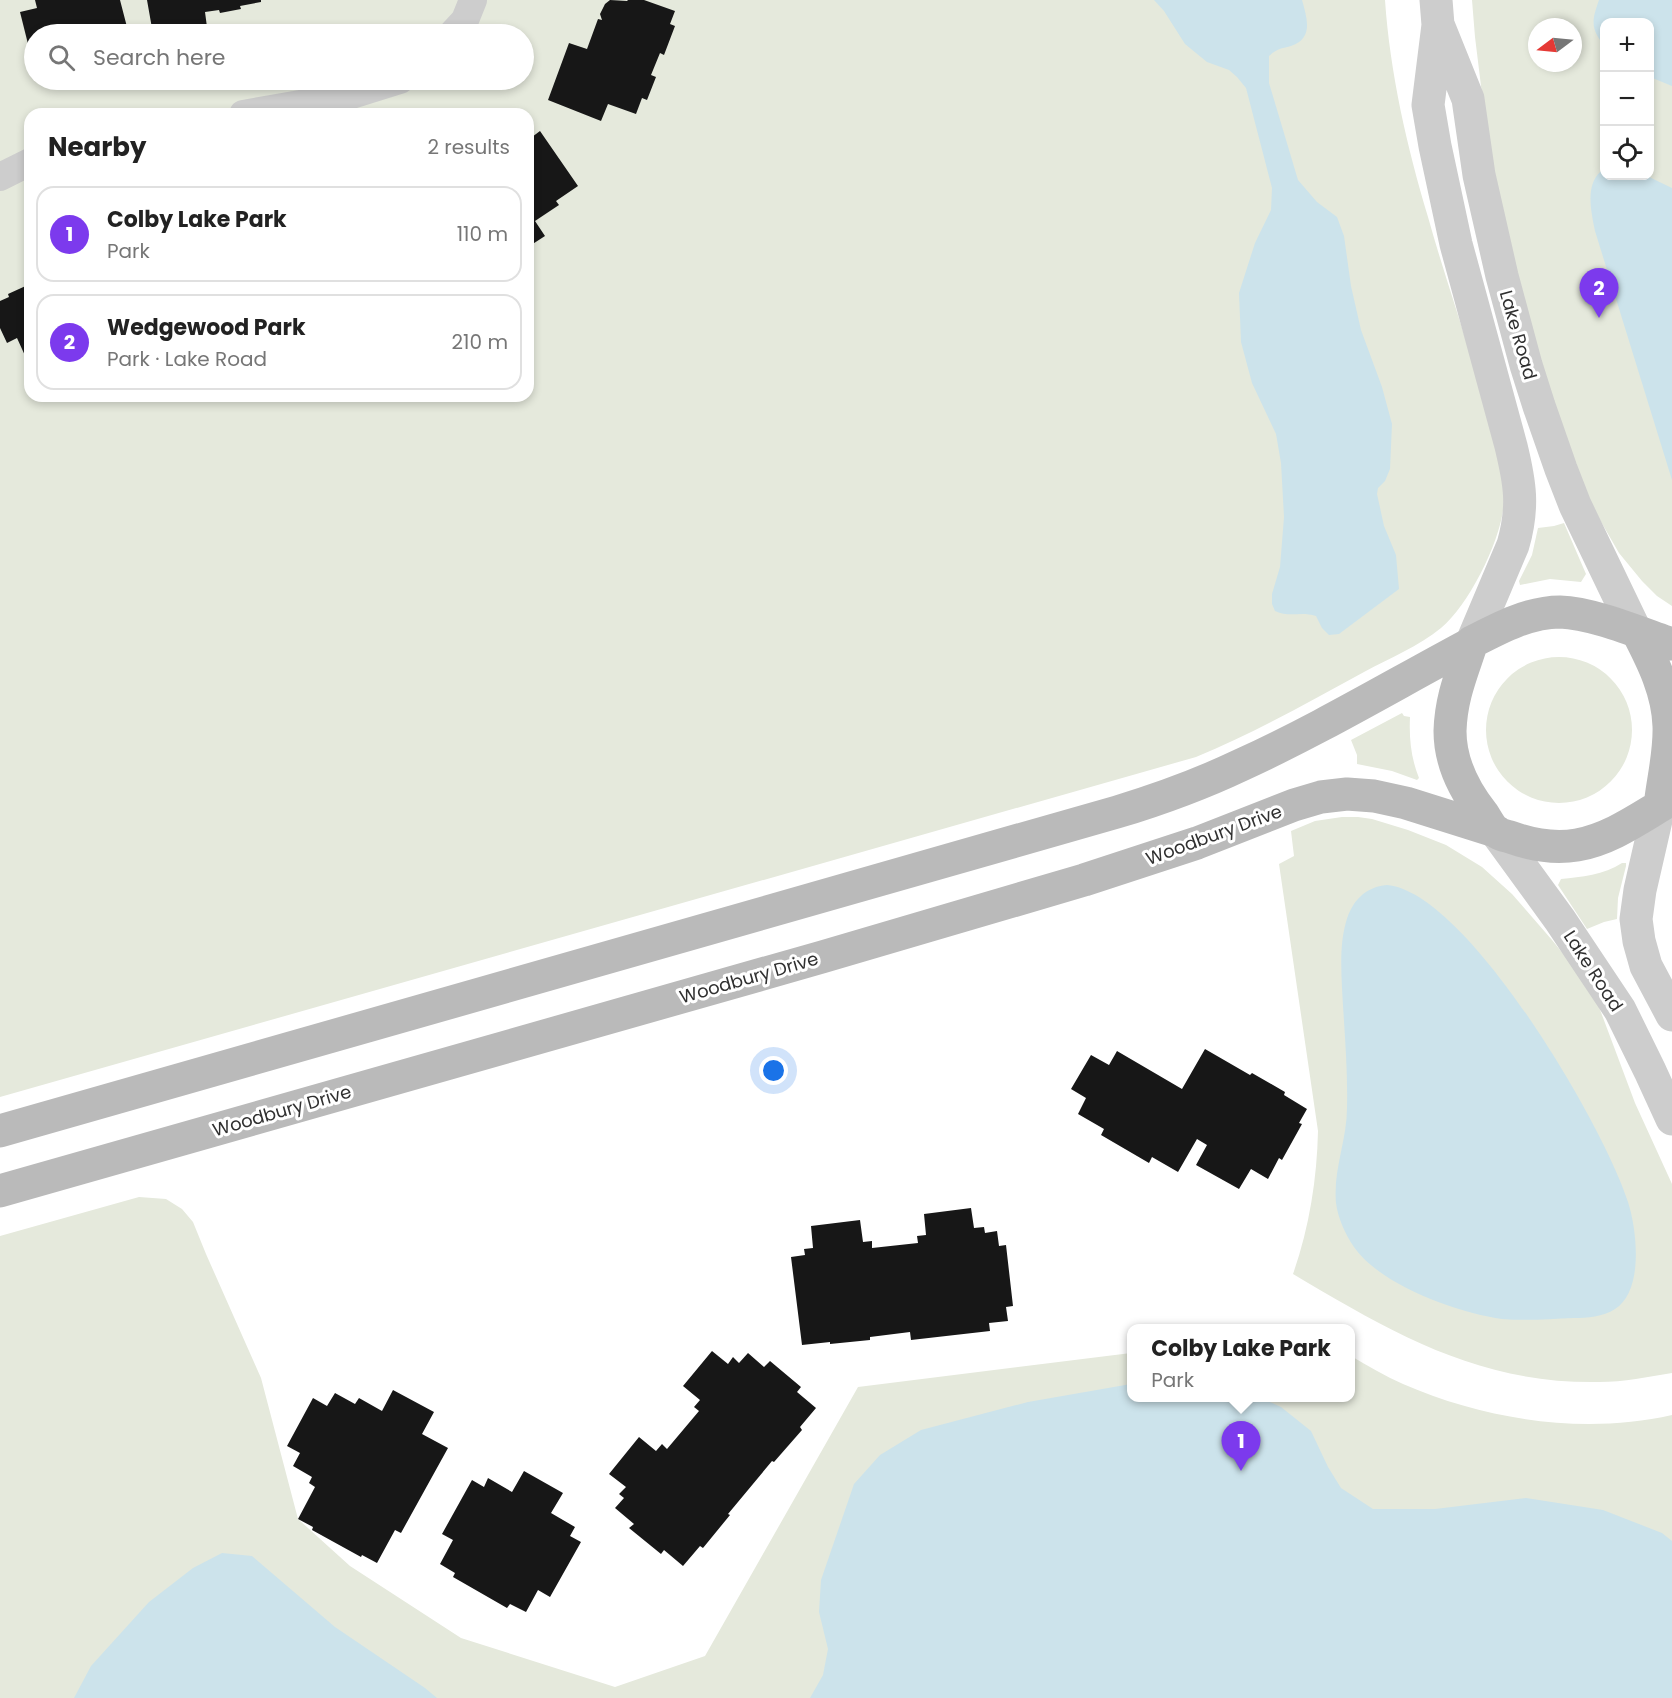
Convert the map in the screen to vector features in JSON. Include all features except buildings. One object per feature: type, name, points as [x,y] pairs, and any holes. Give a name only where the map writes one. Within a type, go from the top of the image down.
[{"type":"main road","points":[[0,1131],[1147,803],[1254,759],[1304,735],[1472,643],[1514,622],[1532,616],[1559,612],[1595,619],[1672,645]]},
{"type":"main road","points":[[1637,633],[1658,674],[1668,713],[1668,750],[1663,804]]},
{"type":"main road","points":[[1472,643],[1454,699],[1451,744],[1464,788],[1496,832]]},
{"type":"main road","name":"Woodbury Drive","points":[[0,1191],[1084,880],[1197,843],[1321,797],[1347,794],[1374,796],[1406,803],[1521,841],[1560,847],[1576,845],[1605,836],[1663,804]]},
{"type":"street","points":[[461,24],[473,0]]},
{"type":"street","name":"Lake Road","points":[[1437,13],[1468,99],[1479,175],[1502,276],[1516,333],[1539,406],[1575,505],[1637,633]]},
{"type":"street","name":"Lake Road","points":[[1437,13],[1428,105],[1435,146],[1456,244],[1513,453],[1521,501],[1520,518],[1513,544],[1472,643]]},
{"type":"street","points":[[277,108],[368,90]]},
{"type":"street","points":[[0,177],[24,165]]},
{"type":"street","points":[[1663,804],[1640,890],[1636,919],[1643,958],[1672,1015]]},
{"type":"street","name":"Lake Road","points":[[1496,832],[1560,920],[1620,1010],[1672,1119]]},
{"type":"shaded area","points":[[0,0],[1385,0],[1395,82],[1406,137],[1433,235],[1471,357],[1501,470],[1504,499],[1498,531],[1474,586],[1452,617],[1441,628],[1414,646],[1281,717],[1196,757],[0,1097]]},
{"type":"shaded area","points":[[1472,0],[1672,0],[1672,606],[1657,596],[1642,581],[1619,553],[1578,475],[1522,303],[1487,135]]},
{"type":"shaded area","points":[[1564,523],[1586,574],[1581,582],[1550,579],[1520,585],[1519,581],[1532,555],[1538,528]]},
{"type":"shaded area","points":[[1559,657],[1587,663],[1599,669],[1610,679],[1620,690],[1626,702],[1632,730],[1626,758],[1620,770],[1610,781],[1599,791],[1587,797],[1559,803],[1531,797],[1519,791],[1508,781],[1498,770],[1492,758],[1486,730],[1492,702],[1498,690],[1508,679],[1519,669],[1531,663]]},
{"type":"shaded area","points":[[1402,713],[1410,717],[1411,748],[1419,778],[1417,780],[1392,771],[1357,764],[1357,755],[1351,740]]},
{"type":"shaded area","points":[[1342,817],[1372,819],[1408,830],[1446,845],[1482,867],[1512,894],[1552,940],[1573,966],[1599,1007],[1635,1103],[1672,1184],[1672,1373],[1608,1382],[1555,1380],[1514,1374],[1475,1364],[1402,1335],[1293,1274],[1304,1239],[1311,1204],[1318,1131],[1279,864],[1294,856],[1291,831],[1315,821]]},
{"type":"shaded area","points":[[1626,863],[1626,866],[1618,898],[1617,919],[1587,929],[1558,885],[1561,879],[1600,873]]},
{"type":"shaded area","points":[[139,1197],[166,1199],[182,1209],[193,1222],[261,1378],[298,1519],[350,1566],[461,1638],[615,1687],[705,1656],[858,1387],[1127,1353],[1127,1402],[1355,1402],[1355,1358],[1396,1381],[1468,1407],[1501,1415],[1535,1420],[1604,1424],[1672,1415],[1672,1698],[0,1698],[0,1236]]},
{"type":"water","points":[[1154,0],[1302,0],[1307,20],[1306,33],[1298,42],[1277,50],[1269,56],[1269,83],[1298,180],[1317,202],[1337,217],[1344,236],[1351,286],[1361,330],[1382,387],[1392,424],[1390,469],[1385,481],[1378,488],[1377,494],[1384,526],[1396,555],[1399,589],[1339,634],[1329,635],[1322,628],[1316,616],[1280,613],[1275,611],[1272,604],[1272,594],[1280,567],[1284,517],[1281,463],[1276,434],[1252,383],[1241,342],[1239,293],[1255,243],[1271,210],[1272,188],[1246,88],[1229,70],[1207,62],[1185,44],[1164,11]]},
{"type":"water","points":[[1599,0],[1672,0],[1672,86],[1654,79],[1654,18],[1600,18],[1600,40],[1594,29]]},
{"type":"water","points":[[1600,173],[1600,180],[1654,179],[1672,188],[1672,480],[1595,231],[1590,197]]},
{"type":"water","points":[[1387,885],[1420,898],[1456,927],[1493,969],[1529,1018],[1592,1122],[1628,1202],[1634,1228],[1636,1259],[1631,1289],[1624,1300],[1610,1312],[1590,1317],[1520,1320],[1502,1319],[1464,1311],[1421,1295],[1382,1273],[1366,1261],[1354,1247],[1342,1226],[1336,1203],[1336,1191],[1347,1108],[1341,971],[1343,938],[1346,922],[1356,902],[1366,892]]},
{"type":"water","points":[[1127,1385],[1127,1402],[1270,1402],[1281,1407],[1311,1431],[1341,1488],[1373,1509],[1435,1509],[1526,1498],[1603,1510],[1662,1533],[1672,1541],[1672,1698],[810,1698],[823,1675],[828,1649],[819,1612],[821,1580],[854,1484],[880,1455],[921,1430],[1028,1402]]},
{"type":"water","points":[[222,1553],[252,1556],[335,1627],[437,1698],[74,1698],[91,1666],[149,1602],[193,1568]]},
{"type":"place","name":"Wedgewood Park","points":[[1599,318]]},
{"type":"place","name":"Colby Lake Park","points":[[1241,1471]]}]
